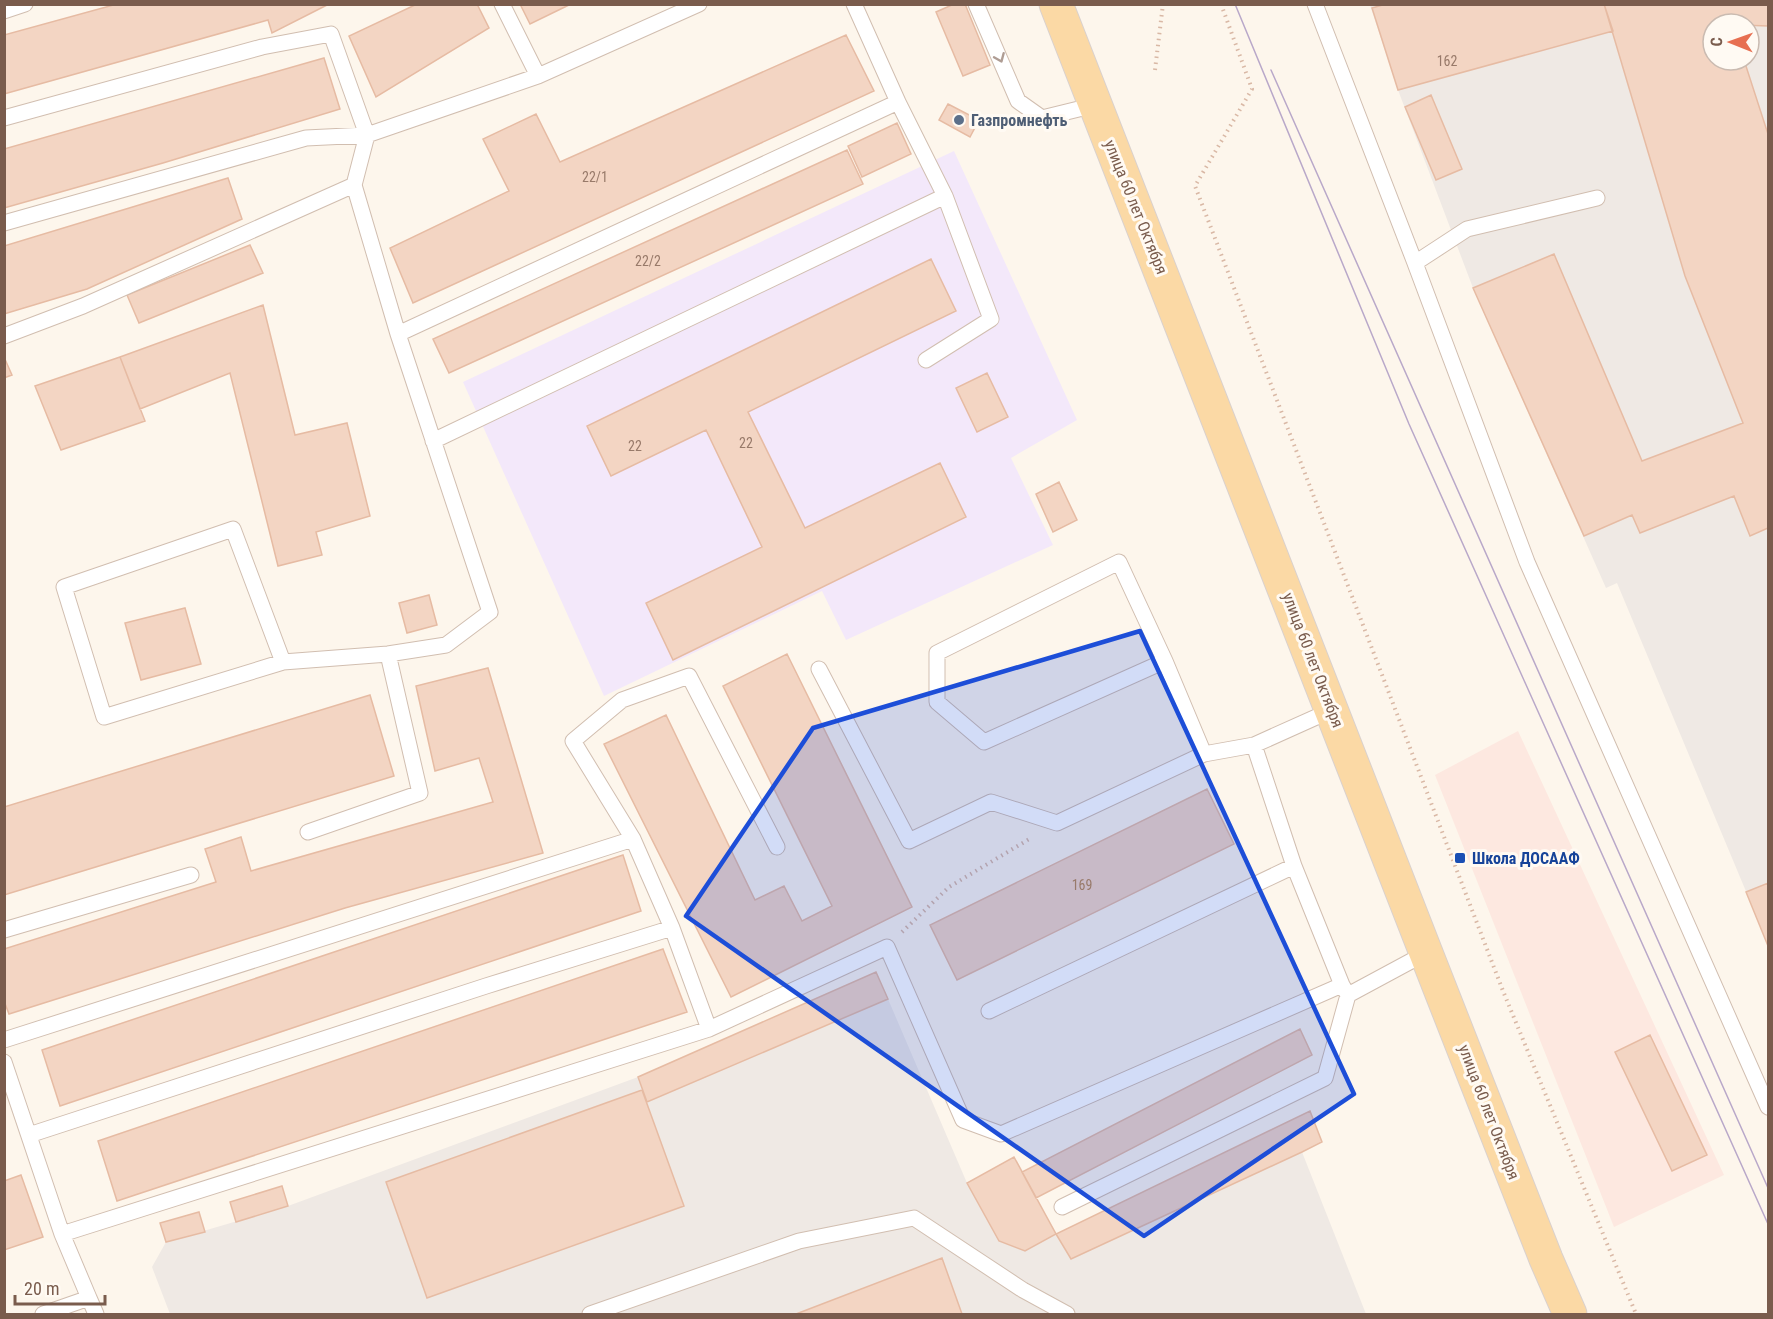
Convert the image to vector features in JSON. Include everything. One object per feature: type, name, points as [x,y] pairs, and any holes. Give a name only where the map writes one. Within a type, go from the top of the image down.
[{"type":"main road","name":"улица 60 лет Октября","points":[[1056,4],[1546,1259],[1570,1314]]},
{"type":"lane","points":[[4,11],[26,4]]},
{"type":"lane","points":[[502,4],[538,76]]},
{"type":"lane","points":[[4,223],[306,138],[367,135],[538,76],[699,4]]},
{"type":"lane","points":[[854,4],[898,102],[945,196],[991,319],[926,360]]},
{"type":"lane","points":[[976,4],[1018,102],[1042,118],[1095,105]]},
{"type":"lane","points":[[1315,4],[1527,562],[1768,1107]]},
{"type":"lane","points":[[4,118],[262,47],[331,34],[367,135],[354,185],[432,441],[490,612],[446,645],[388,654],[283,662],[104,717],[64,587],[233,529],[283,662]]},
{"type":"lane","points":[[398,334],[898,102]]},
{"type":"lane","points":[[4,336],[82,306],[354,185]]},
{"type":"lane","points":[[432,441],[945,196]]},
{"type":"lane","points":[[1415,263],[1467,229],[1597,198]]},
{"type":"lane","points":[[1165,662],[984,742],[937,702],[937,653],[1119,562],[1165,662],[1204,754]]},
{"type":"lane","points":[[308,832],[420,793],[388,654]]},
{"type":"lane","points":[[819,669],[909,841],[991,802],[1057,823],[1204,754],[1254,745],[1332,710]]},
{"type":"lane","points":[[710,1029],[672,928],[633,839],[573,741],[622,700],[689,676],[777,847]]},
{"type":"lane","points":[[1062,1207],[1325,1078],[1345,990],[1294,866],[1254,745]]},
{"type":"lane","points":[[4,1041],[633,839]]},
{"type":"lane","points":[[989,1011],[1294,866]]},
{"type":"lane","points":[[4,930],[191,875]]},
{"type":"lane","points":[[29,1135],[475,989],[672,928]]},
{"type":"lane","points":[[62,1234],[710,1029],[886,947],[963,1120],[1001,1134],[1345,990],[1426,953]]},
{"type":"lane","points":[[4,1062],[62,1234],[96,1314]]},
{"type":"lane","points":[[590,1314],[799,1241],[914,1218],[1023,1290],[1066,1314]]},
{"type":"lane","points":[[43,1314],[89,1298]]},
{"type":"path","points":[[1155,70],[1163,4]]},
{"type":"path","points":[[1221,4],[1252,89],[1195,186],[1498,980],[1636,1314]]},
{"type":"path","points":[[886,947],[949,887],[1057,823]]},
{"type":"highlighted area","points":[[1140,631],[1354,1094],[1144,1236],[686,916],[813,728]]},
{"type":"shaded area","points":[[1370,5],[1768,5],[1768,944],[1617,583],[1606,588],[1473,288],[1398,90]]},
{"type":"shaded area","points":[[954,151],[1077,420],[1011,458],[1053,545],[846,640],[822,591],[604,696],[463,382]]},
{"type":"shaded area","points":[[1518,731],[1724,1175],[1614,1227],[1435,775]]},
{"type":"shaded area","points":[[888,999],[967,1183],[999,1241],[1025,1251],[1056,1234],[1071,1259],[1302,1152],[1366,1314],[170,1314],[152,1267],[166,1242],[288,1206],[638,1077],[647,1102]]},
{"type":"building","points":[[117,4],[329,4],[272,33],[268,20],[4,94],[4,35]]},
{"type":"building","points":[[417,4],[477,4],[489,28],[376,97],[349,36]]},
{"type":"building","points":[[520,4],[571,4],[530,24]]},
{"type":"building","points":[[954,4],[965,4],[990,65],[963,76],[936,12]]},
{"type":"building","points":[[1386,4],[1604,4],[1613,31],[1398,90],[1372,8]]},
{"type":"building","points":[[1604,4],[1768,4],[1768,26],[1761,26],[1761,12],[1701,12],[1701,72],[1748,72],[1768,134],[1768,528],[1750,536],[1734,496],[1640,533],[1632,515],[1584,536],[1473,288],[1554,254],[1642,461],[1743,423],[1685,276]]},
{"type":"building","points":[[846,35],[874,91],[413,303],[390,248],[509,191],[483,139],[536,114],[560,162]]},
{"type":"building","points":[[324,58],[340,109],[4,208],[4,149]]},
{"type":"building","points":[[1431,95],[1462,169],[1436,180],[1405,107]]},
{"type":"building","name":"Газпромнефть","points":[[948,104],[979,120],[970,137],[939,120]]},
{"type":"building","points":[[897,123],[911,154],[862,177],[848,146]]},
{"type":"building","points":[[847,150],[863,184],[449,373],[433,339]]},
{"type":"building","points":[[228,178],[242,219],[87,289],[4,314],[4,246]]},
{"type":"building","points":[[250,245],[263,273],[139,323],[127,295]]},
{"type":"building","points":[[931,259],[956,311],[748,412],[805,528],[940,463],[966,517],[673,660],[646,603],[762,547],[706,430],[611,476],[587,426]]},
{"type":"building","points":[[263,305],[295,435],[347,423],[370,516],[316,532],[322,555],[278,566],[230,373],[140,409],[120,357]]},
{"type":"building","points":[[4,357],[12,375],[4,378]]},
{"type":"building","points":[[120,357],[145,421],[61,450],[35,386]]},
{"type":"building","points":[[987,373],[1008,417],[977,432],[956,388]]},
{"type":"building","points":[[1059,482],[1077,520],[1053,532],[1036,494]]},
{"type":"building","points":[[429,595],[437,625],[407,633],[399,603]]},
{"type":"building","points":[[185,608],[201,664],[141,680],[125,623]]},
{"type":"building","points":[[787,654],[912,907],[731,997],[604,744],[666,715],[755,900],[784,886],[802,921],[832,906],[723,686]]},
{"type":"building","points":[[488,668],[543,853],[345,908],[9,1014],[4,1001],[4,949],[216,882],[205,849],[241,837],[251,871],[493,802],[479,758],[435,771],[416,686]]},
{"type":"building","points":[[370,695],[394,776],[4,895],[4,807]]},
{"type":"building","points":[[1207,789],[1234,844],[957,980],[930,925]]},
{"type":"building","points":[[623,855],[641,911],[60,1106],[42,1050]]},
{"type":"building","points":[[1768,883],[1768,946],[1746,892]]},
{"type":"building","points":[[663,949],[687,1012],[117,1201],[98,1141]]},
{"type":"building","points":[[876,972],[888,999],[647,1102],[638,1077]]},
{"type":"building","points":[[1300,1029],[1312,1055],[1036,1198],[1022,1172]]},
{"type":"building","points":[[1650,1035],[1707,1155],[1672,1171],[1615,1052]]},
{"type":"building","points":[[642,1090],[684,1206],[427,1298],[386,1182]]},
{"type":"building","points":[[1310,1111],[1322,1142],[1302,1152],[1071,1259],[1056,1234]]},
{"type":"building","points":[[1014,1157],[1056,1234],[1025,1251],[999,1241],[967,1183]]},
{"type":"building","points":[[21,1175],[43,1237],[4,1250],[4,1181]]},
{"type":"building","points":[[282,1186],[288,1206],[236,1222],[230,1202]]},
{"type":"building","points":[[199,1212],[205,1232],[166,1242],[160,1223]]},
{"type":"building","points":[[942,1258],[962,1314],[796,1314]]},
{"type":"tram line","points":[[1235,4],[1409,424],[1768,1224]]},
{"type":"tram line","points":[[1271,70],[1768,1188]]},
{"type":"place","name":"Газпромнефть","points":[[959,120]]},
{"type":"place","name":"Школа ДОСААФ","points":[[1460,858]]}]
